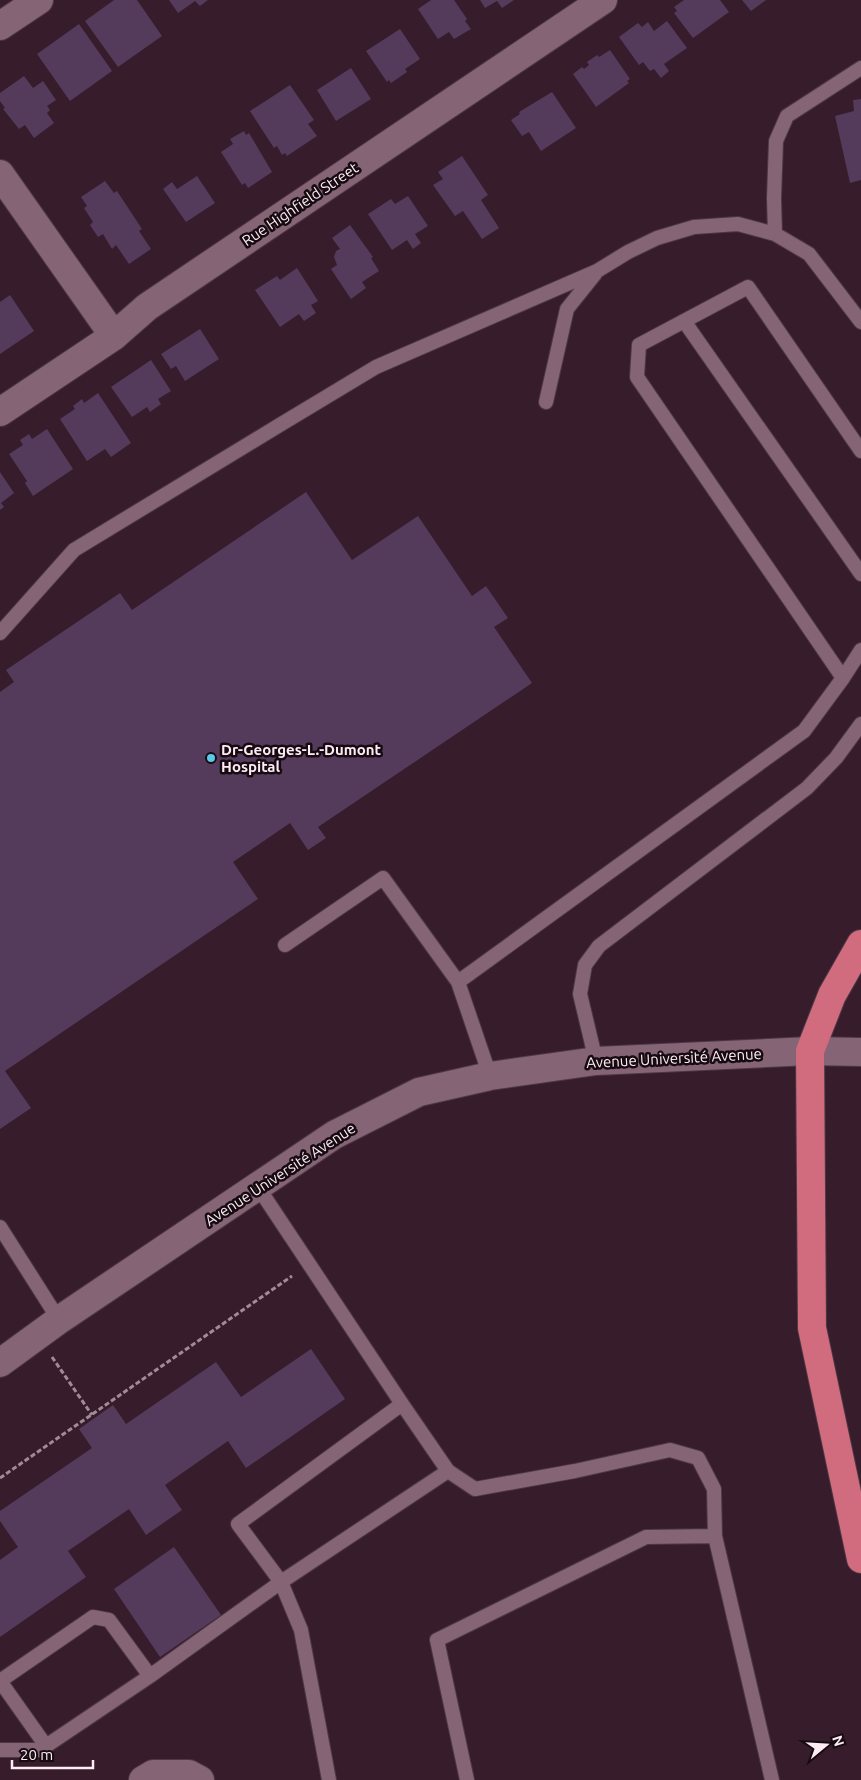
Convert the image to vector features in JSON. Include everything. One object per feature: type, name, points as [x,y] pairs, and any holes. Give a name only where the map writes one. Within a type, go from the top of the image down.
[{"type":"highway","points":[[861,944],[832,995],[810,1050],[812,1328],[861,1559]]},
{"type":"street","points":[[0,26],[39,0]]},
{"type":"street","name":"Rue Highfield Street","points":[[0,412],[114,336],[147,307],[603,0]]},
{"type":"street","points":[[0,174],[114,336]]},
{"type":"street","name":"Avenue Université Avenue","points":[[0,1362],[334,1135],[419,1092],[490,1076],[596,1061],[810,1050],[861,1052]]},
{"type":"street","points":[[148,1777],[190,1774],[200,1780]]},
{"type":"lane","points":[[775,234],[776,141],[787,116],[861,68]]},
{"type":"lane","points":[[0,633],[74,550],[376,367],[597,271],[628,252],[658,238],[694,227],[738,224],[775,234],[809,254],[861,322]]},
{"type":"lane","points":[[546,402],[567,309],[597,271]]},
{"type":"lane","points":[[843,678],[637,377],[639,345],[748,286],[861,451]]},
{"type":"lane","points":[[684,321],[861,574]]},
{"type":"lane","points":[[458,982],[804,731],[861,650]]},
{"type":"lane","points":[[596,1061],[580,994],[585,965],[599,946],[807,788],[836,758],[861,724]]},
{"type":"lane","points":[[285,944],[383,878],[458,982],[490,1076]]},
{"type":"lane","points":[[258,1187],[448,1471],[475,1490],[575,1472],[670,1450],[698,1458],[714,1489],[715,1536],[772,1780]]},
{"type":"lane","points":[[0,1227],[48,1328]]},
{"type":"lane","points":[[329,1780],[301,1630],[282,1582],[238,1524],[402,1404]]},
{"type":"lane","points":[[0,1750],[40,1750],[150,1676],[282,1582],[448,1471]]},
{"type":"lane","points":[[467,1780],[437,1640],[646,1537],[715,1536]]},
{"type":"lane","points":[[46,1746],[0,1681],[93,1617],[109,1620],[150,1676]]},
{"type":"path","points":[[0,1478],[282,1283]]},
{"type":"path","points":[[48,1328],[92,1415]]},
{"type":"building","points":[[114,0],[137,0],[162,36],[118,67],[85,21]]},
{"type":"building","points":[[169,0],[208,0],[200,6],[195,1],[178,13]]},
{"type":"building","points":[[431,0],[454,0],[467,19],[465,21],[471,29],[454,39],[449,32],[438,39],[418,9]]},
{"type":"building","points":[[480,0],[514,0],[502,8],[497,1],[485,8]]},
{"type":"building","points":[[684,0],[720,0],[729,12],[693,38],[674,13],[677,11],[674,7]]},
{"type":"building","points":[[742,0],[766,0],[751,11]]},
{"type":"building","points":[[667,21],[687,48],[664,64],[669,71],[661,78],[654,69],[650,71],[643,62],[639,65],[619,37],[638,23],[642,27],[648,22],[654,31]]},
{"type":"building","points":[[79,24],[112,71],[70,101],[37,54]]},
{"type":"building","points":[[400,29],[420,59],[405,69],[407,72],[391,83],[389,80],[387,82],[366,51]]},
{"type":"building","points":[[610,50],[630,79],[627,81],[629,83],[596,107],[573,74],[582,67],[584,69],[589,65],[587,62],[597,55],[599,57]]},
{"type":"building","points":[[351,68],[371,99],[336,121],[317,90]]},
{"type":"building","points":[[24,76],[33,88],[43,81],[56,100],[47,106],[50,110],[47,113],[54,123],[34,138],[25,125],[19,129],[3,109],[5,108],[0,101],[0,93]]},
{"type":"building","points":[[290,85],[314,120],[308,124],[317,136],[287,156],[285,153],[282,155],[277,146],[274,148],[250,111]]},
{"type":"building","points":[[552,92],[576,128],[541,151],[529,132],[522,136],[511,120],[520,114],[519,112]]},
{"type":"building","points":[[861,99],[861,180],[850,183],[835,116],[854,111],[853,100]]},
{"type":"building","points":[[244,131],[246,135],[249,133],[272,172],[248,188],[245,183],[242,185],[221,152],[233,144],[230,139]]},
{"type":"building","points":[[462,156],[488,195],[481,200],[499,228],[482,239],[463,211],[455,216],[433,185],[443,179],[438,172]]},
{"type":"building","points":[[197,176],[215,203],[186,222],[163,189],[172,182],[177,189]]},
{"type":"building","points":[[105,181],[114,193],[117,191],[142,229],[139,231],[151,249],[129,264],[116,245],[112,249],[103,234],[98,237],[90,225],[93,222],[84,208],[87,206],[81,197]]},
{"type":"building","points":[[408,196],[428,226],[415,234],[421,243],[413,249],[407,240],[392,250],[368,214],[391,199],[395,204]]},
{"type":"building","points":[[350,225],[373,257],[371,258],[379,271],[362,282],[366,288],[351,299],[331,269],[337,265],[334,257],[336,251],[340,249],[332,238]]},
{"type":"building","points":[[297,268],[318,301],[311,305],[316,313],[304,321],[299,314],[280,327],[255,290],[277,276],[280,280]]},
{"type":"building","points":[[10,295],[34,331],[0,354],[0,302]]},
{"type":"building","points":[[200,329],[219,359],[185,381],[176,366],[171,369],[161,354]]},
{"type":"building","points":[[151,360],[171,391],[158,399],[161,404],[150,412],[147,407],[132,417],[111,387]]},
{"type":"building","points":[[98,393],[131,443],[111,457],[105,449],[87,461],[60,419],[75,409],[73,406],[82,399],[84,403]]},
{"type":"building","points":[[47,429],[73,469],[33,496],[25,483],[27,481],[9,454],[23,445],[20,440],[29,434],[32,439]]},
{"type":"building","points":[[0,472],[14,493],[1,503],[4,507],[0,510]]},
{"type":"building","name":"Dr-Georges-L.-Dumont Hospital","points":[[306,492],[352,560],[418,516],[472,596],[486,586],[508,618],[494,627],[532,683],[318,827],[326,838],[308,850],[290,823],[233,862],[258,899],[5,1071],[31,1108],[0,1129],[0,692],[14,682],[6,670],[120,593],[132,610]]},
{"type":"building","points":[[311,1349],[345,1399],[246,1468],[228,1441],[165,1485],[182,1510],[146,1535],[129,1509],[68,1551],[86,1577],[0,1637],[0,1560],[18,1547],[0,1521],[0,1511],[92,1448],[79,1429],[113,1405],[126,1424],[216,1362],[241,1397]]},
{"type":"building","points":[[174,1547],[221,1615],[160,1657],[114,1589]]},
{"type":"place","name":"Dr-Georges-L.-Dumont Hospital","points":[[211,758]]}]
